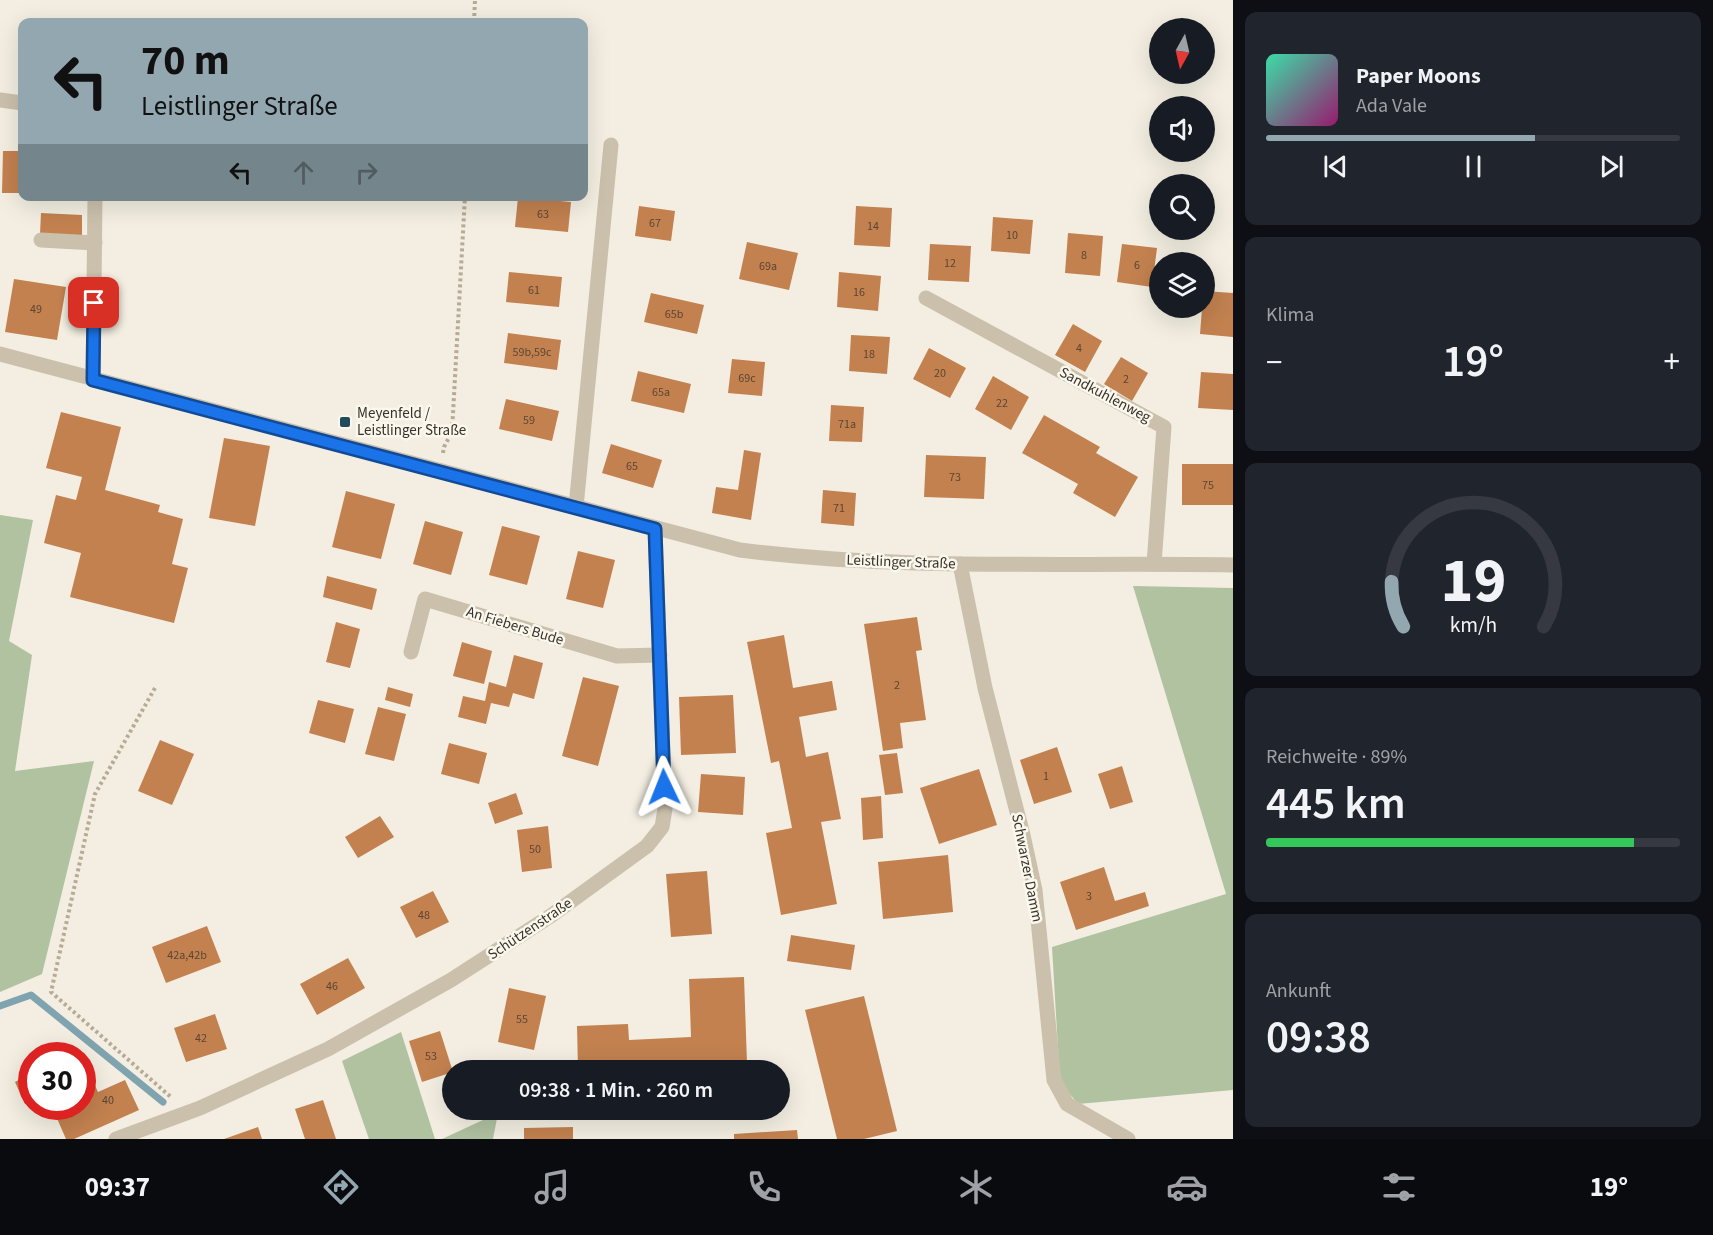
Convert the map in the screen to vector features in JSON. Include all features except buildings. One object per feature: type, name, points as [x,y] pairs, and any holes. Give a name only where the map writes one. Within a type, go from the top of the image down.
[{"type":"street","points":[[0,100],[18,102]]},
{"type":"street","points":[[576,507],[611,145]]},
{"type":"street","points":[[93,380],[95,201]]},
{"type":"street","points":[[41,240],[95,243]]},
{"type":"street","name":"Sandkuhlenweg","points":[[926,298],[1164,427],[1154,564]]},
{"type":"street","name":"Leistlinger Straße","points":[[0,354],[740,550],[804,559],[960,564],[1233,565]]},
{"type":"street","name":"Schützenstraße","points":[[116,1139],[188,1112],[328,1049],[451,980],[552,915],[647,846],[662,826],[665,809],[655,529]]},
{"type":"street","name":"Schwarzer Damm","points":[[960,564],[985,687],[1035,890],[1054,1080],[1067,1104],[1128,1139]]},
{"type":"street","name":"An Fiebers Bude","points":[[411,652],[425,600],[617,656],[660,656]]},
{"type":"path","points":[[474,18],[475,0]]},
{"type":"path","points":[[440,472],[444,447],[452,432],[465,201]]},
{"type":"path","points":[[155,688],[95,794],[51,992],[188,1112]]},
{"type":"green space","points":[[0,515],[33,520],[9,641],[32,655],[15,771],[94,761],[42,974],[0,992]]},
{"type":"green space","points":[[1133,586],[1233,588],[1233,1090],[1078,1104],[1060,1082],[1052,947],[1226,894]]},
{"type":"green space","points":[[401,1032],[435,1139],[369,1139],[342,1061]]},
{"type":"green space","points":[[483,1120],[497,1120],[493,1139],[442,1139]]},
{"type":"waterway","points":[[0,1006],[31,995],[163,1102]]},
{"type":"place","name":"Meyenfeld / Leistlinger Straße","points":[[345,422]]},
{"type":"route","points":[[94,303],[93,380],[655,529],[664,787]]}]
